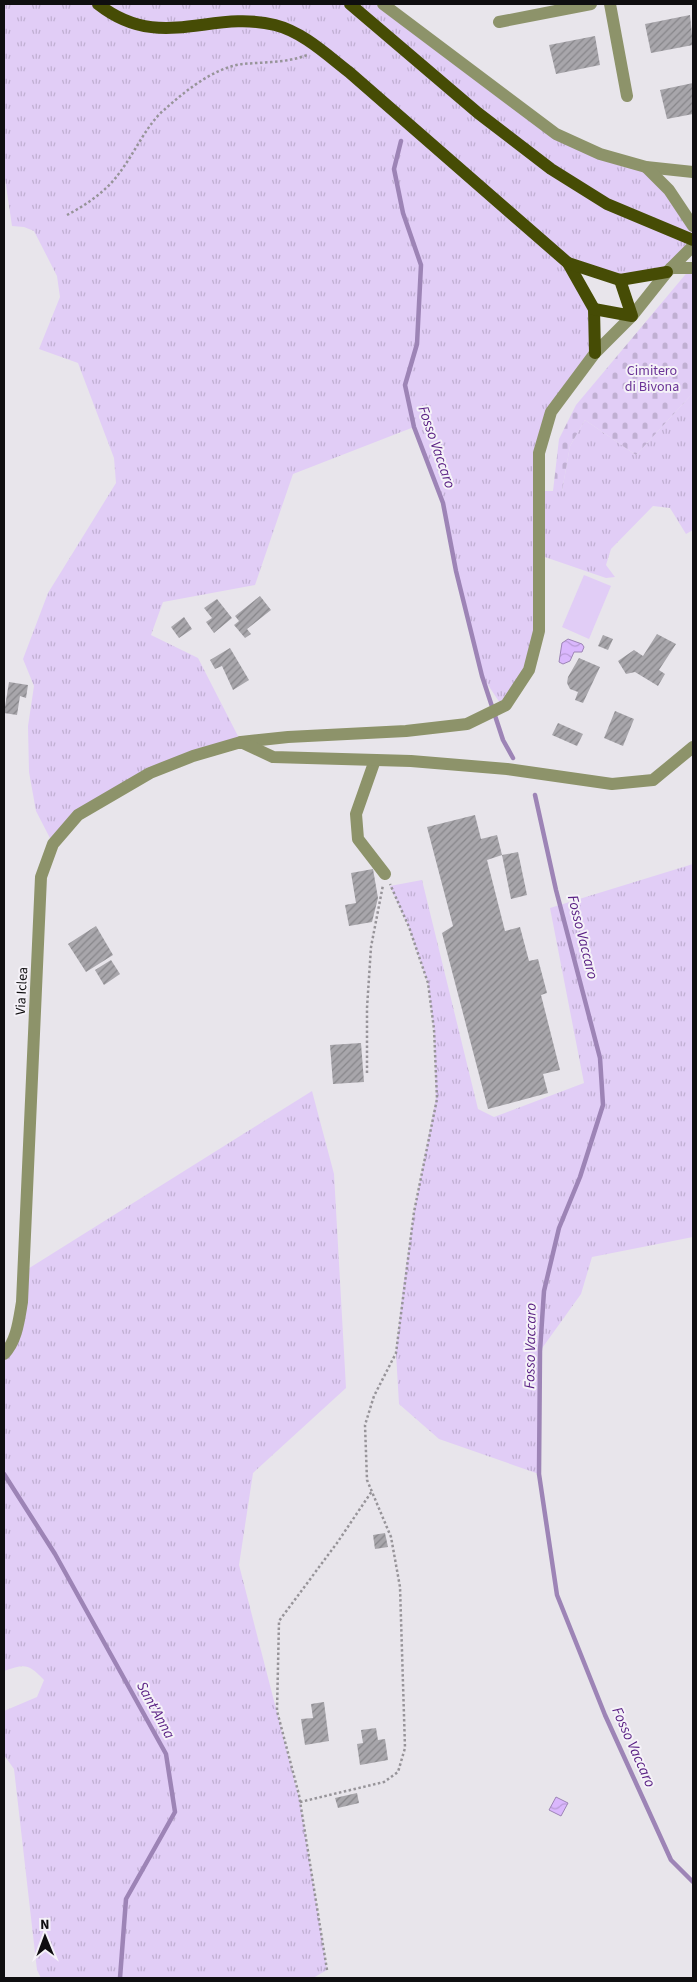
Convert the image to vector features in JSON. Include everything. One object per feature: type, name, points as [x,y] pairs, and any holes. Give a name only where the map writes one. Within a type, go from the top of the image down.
[{"type":"main road","points":[[98,4],[112,15],[131,24],[153,28],[238,22],[276,25],[306,40],[568,263],[594,309],[595,352]]},
{"type":"main road","points":[[350,4],[478,113],[551,169],[607,204],[693,240]]},
{"type":"main road","points":[[568,263],[620,280],[669,270]]},
{"type":"main road","points":[[594,309],[632,316],[620,280]]},
{"type":"street","points":[[383,4],[556,134],[600,154],[646,167],[693,172]]},
{"type":"street","points":[[499,22],[591,4]]},
{"type":"street","points":[[610,4],[627,96]]},
{"type":"street","points":[[646,167],[688,210],[693,226]]},
{"type":"street","points":[[595,352],[632,316],[669,270],[689,250],[693,231]]},
{"type":"street","points":[[669,270],[693,268]]},
{"type":"street","name":"Via Iclea","points":[[4,1354],[8,1350],[18,1326],[22,1302],[41,877],[53,844],[78,815],[150,773],[193,756],[241,742],[288,736],[406,731],[466,724],[506,705],[529,670],[540,632],[539,453],[551,412],[595,352]]},
{"type":"street","points":[[241,742],[273,757],[375,760],[507,769],[612,784],[653,780],[693,748]]},
{"type":"street","points":[[375,760],[356,814],[358,839],[385,874]]},
{"type":"path","points":[[67,215],[89,203],[119,174],[162,111],[189,90],[219,72],[241,64],[298,59],[320,50]]},
{"type":"path","points":[[368,1073],[367,1008],[372,947],[385,874]]},
{"type":"path","points":[[300,1802],[384,1782],[398,1772],[404,1748],[400,1587],[391,1537],[367,1480],[365,1425],[374,1396],[396,1354],[414,1212],[436,1099],[434,1029],[428,983],[409,927],[385,874]]},
{"type":"path","points":[[327,1970],[300,1802],[277,1710],[279,1621],[337,1543],[372,1491]]},
{"type":"green space","points":[[4,4],[383,4],[556,134],[646,167],[693,231],[685,255],[667,272],[620,280],[569,264],[594,309],[595,353],[551,412],[539,491],[562,491],[570,446],[585,420],[636,455],[693,393],[693,530],[686,534],[670,508],[653,506],[611,549],[606,565],[615,577],[606,578],[539,555],[539,631],[529,670],[502,706],[482,676],[456,571],[443,503],[414,427],[293,474],[255,585],[163,602],[151,635],[198,658],[241,742],[193,756],[78,815],[53,844],[36,811],[29,772],[28,726],[34,686],[23,659],[48,593],[116,483],[114,458],[78,363],[39,349],[60,297],[57,276],[34,231],[24,227],[12,226],[4,172]]},
{"type":"green space","name":"Cimitero di Bivona","points":[[690,269],[693,272],[693,393],[636,455],[585,420],[570,446],[562,491],[553,491],[559,439],[576,405]]},
{"type":"green space","points":[[584,575],[611,586],[589,639],[562,627]]},
{"type":"green space","points":[[693,864],[693,1237],[592,1257],[581,1294],[540,1351],[539,1474],[439,1439],[399,1404],[396,1353],[403,1288],[414,1212],[436,1099],[434,1029],[428,983],[409,927],[390,886],[422,880],[478,1109],[494,1117],[584,1083],[550,908]]},
{"type":"green space","points":[[312,1091],[334,1174],[346,1388],[253,1473],[239,1565],[300,1802],[327,1970],[313,1978],[41,1978],[37,1970],[14,1769],[4,1755],[4,1711],[37,1697],[44,1680],[34,1670],[26,1666],[4,1671],[4,1354],[8,1350],[23,1272]]},
{"type":"water","points":[[568,639],[582,644],[584,647],[582,652],[574,652],[570,661],[563,664],[559,662],[562,643]]},
{"type":"water","points":[[556,1797],[568,1803],[561,1816],[549,1810]]},
{"type":"building","points":[[690,15],[693,45],[651,53],[645,24]]},
{"type":"building","points":[[595,36],[600,65],[556,74],[549,45]]},
{"type":"building","points":[[693,83],[693,114],[667,119],[660,90]]},
{"type":"building","points":[[260,596],[271,610],[247,629],[251,634],[245,638],[234,625],[239,621],[235,616]]},
{"type":"building","points":[[217,599],[232,618],[214,633],[206,622],[212,618],[204,608]]},
{"type":"building","points":[[184,617],[192,629],[179,638],[171,627]]},
{"type":"building","points":[[657,634],[676,644],[659,670],[665,674],[658,686],[635,672],[626,674],[618,661],[634,650],[643,656]]},
{"type":"building","points":[[603,635],[613,639],[608,650],[598,646]]},
{"type":"building","points":[[230,648],[249,680],[233,690],[222,666],[215,669],[210,660]]},
{"type":"building","points":[[579,658],[600,667],[583,703],[575,700],[578,692],[570,689],[567,683],[568,677]]},
{"type":"building","points":[[9,682],[28,685],[26,698],[20,696],[17,715],[4,713]]},
{"type":"building","points":[[615,711],[634,719],[623,746],[604,738]]},
{"type":"building","points":[[558,723],[583,734],[577,746],[552,735]]},
{"type":"building","points":[[475,815],[481,839],[497,835],[502,855],[487,860],[505,931],[520,927],[529,961],[538,959],[547,993],[541,995],[560,1070],[543,1074],[548,1093],[488,1109],[442,933],[453,926],[427,827]]},
{"type":"building","points":[[518,852],[527,895],[511,899],[502,855]]},
{"type":"building","points":[[373,869],[378,898],[372,922],[349,926],[345,905],[356,903],[351,873]]},
{"type":"building","points":[[96,926],[113,955],[86,972],[68,944]]},
{"type":"building","points":[[111,960],[120,974],[104,985],[95,970]]},
{"type":"building","points":[[361,1043],[364,1082],[333,1084],[330,1045]]},
{"type":"building","points":[[385,1533],[388,1547],[375,1549],[373,1535]]},
{"type":"building","points":[[324,1702],[329,1741],[305,1745],[301,1719],[313,1718],[311,1704]]},
{"type":"building","points":[[376,1728],[378,1740],[385,1739],[388,1760],[360,1765],[357,1744],[363,1743],[361,1730]]},
{"type":"building","points":[[357,1793],[359,1803],[338,1808],[335,1798]]},
{"type":"waterway","name":"Fosso Vaccaro","points":[[401,141],[394,169],[403,213],[421,265],[417,344],[405,385],[414,427],[443,503],[456,571],[482,676],[503,740],[513,758]]},
{"type":"waterway","name":"Fosso Vaccaro","points":[[535,795],[556,890],[600,1058],[603,1105],[580,1177],[559,1228],[544,1291],[540,1351],[539,1474],[557,1595],[605,1715],[671,1860],[693,1882]]},
{"type":"waterway","name":"Sant'Anna","points":[[4,1474],[55,1554],[166,1754],[175,1812],[126,1899],[120,1978]]}]
